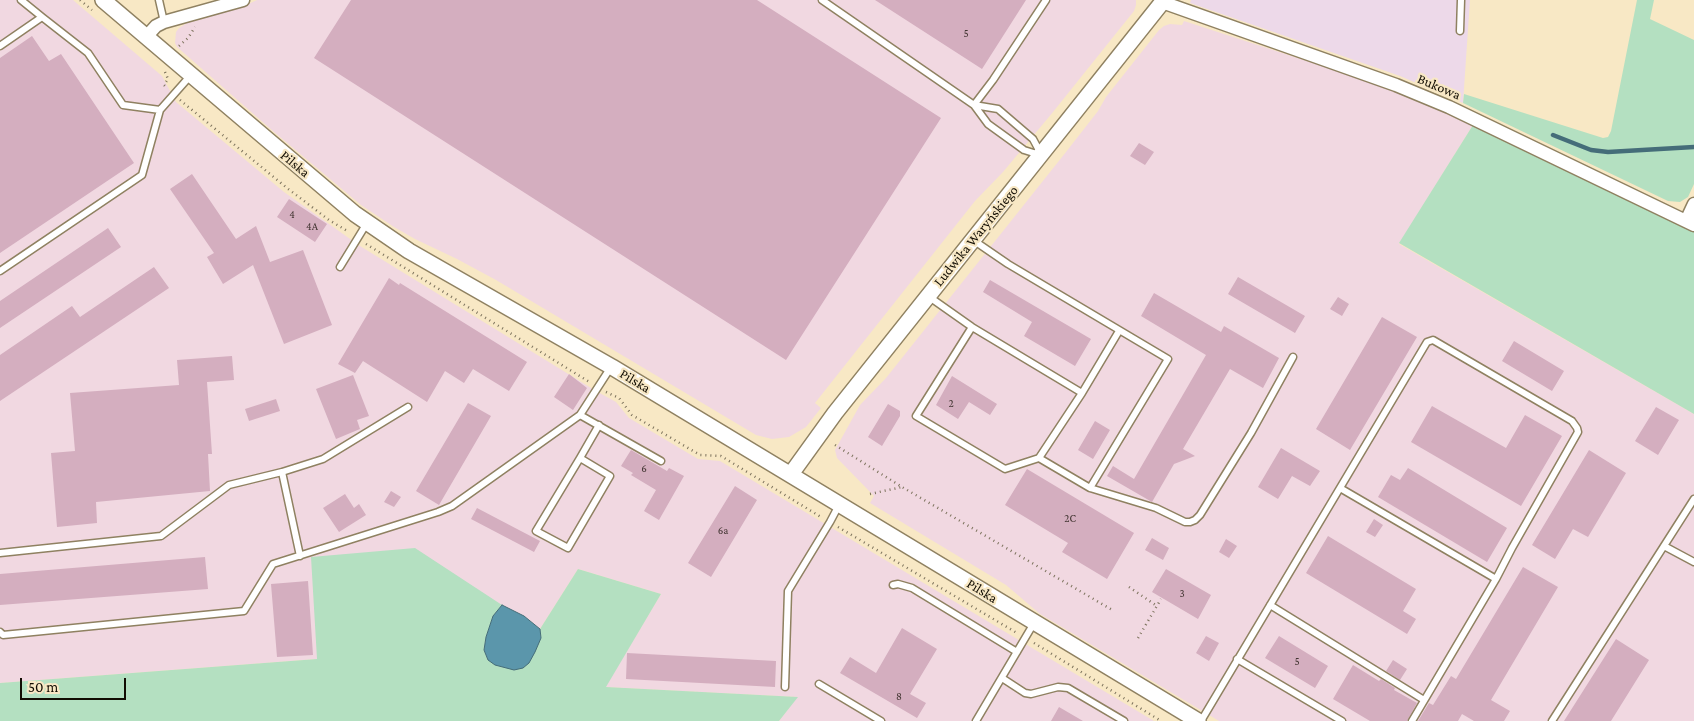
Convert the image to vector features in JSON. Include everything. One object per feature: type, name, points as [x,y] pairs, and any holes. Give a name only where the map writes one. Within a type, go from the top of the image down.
[{"type":"street","name":"Pilska","points":[[103,0],[367,223],[410,251],[612,367],[791,474],[1034,623],[1200,721]]},
{"type":"street","points":[[146,37],[156,26],[164,22],[243,0]]},
{"type":"street","name":"Ludwika Waryńskiego","points":[[791,474],[835,412],[1163,1]]},
{"type":"street","name":"Bukowa","points":[[1163,1],[1396,85],[1449,107],[1690,223]]},
{"type":"street","points":[[1690,223],[1694,204]]},
{"type":"lane","points":[[21,0],[88,53],[123,105],[160,110]]},
{"type":"lane","points":[[159,0],[164,22]]},
{"type":"lane","points":[[822,0],[974,105],[988,124],[1024,150],[1042,155]]},
{"type":"lane","points":[[974,105],[993,80],[1046,0]]},
{"type":"lane","points":[[1460,31],[1461,0]]},
{"type":"lane","points":[[0,46],[42,17]]},
{"type":"lane","points":[[0,271],[142,176],[160,110],[191,75]]},
{"type":"lane","points":[[974,105],[998,109],[1033,139],[1042,155]]},
{"type":"lane","points":[[340,267],[367,223]]},
{"type":"lane","points":[[973,240],[1008,264],[1168,359],[1090,488]]},
{"type":"lane","points":[[928,296],[972,328],[1082,394]]},
{"type":"lane","points":[[972,328],[916,416],[1005,469],[1039,458],[1082,394],[1119,331]]},
{"type":"lane","points":[[1200,721],[1427,342],[1436,340],[1572,421],[1577,428],[1576,437],[1496,579],[1412,721]]},
{"type":"lane","points":[[1039,458],[1090,488],[1156,508],[1184,522],[1196,520],[1251,433],[1294,356]]},
{"type":"lane","points":[[0,632],[3,635],[244,612],[273,564],[452,506],[580,415],[612,367]]},
{"type":"lane","points":[[0,553],[161,536],[229,485],[324,459],[408,407]]},
{"type":"lane","points":[[580,415],[661,462]]},
{"type":"lane","points":[[580,458],[610,476],[568,548],[536,531],[599,426]]},
{"type":"lane","points":[[282,472],[300,556]]},
{"type":"lane","points":[[1340,488],[1496,579]]},
{"type":"lane","points":[[1552,721],[1694,499]]},
{"type":"lane","points":[[785,687],[788,591],[840,504]]},
{"type":"lane","points":[[1664,546],[1694,562]]},
{"type":"lane","points":[[892,585],[898,584],[912,588],[1018,652]]},
{"type":"lane","points":[[1270,605],[1424,700]]},
{"type":"lane","points":[[976,721],[1034,623]]},
{"type":"lane","points":[[1237,659],[1342,721]]},
{"type":"lane","points":[[1002,678],[1025,693],[1031,694],[1058,687],[1068,688],[1124,721]]},
{"type":"lane","points":[[819,684],[881,721]]},
{"type":"path","points":[[170,57],[195,28],[193,14]]},
{"type":"path","points":[[835,445],[902,487],[1114,612]]},
{"type":"path","points":[[870,494],[902,487]]},
{"type":"path","points":[[848,533],[1026,638],[1161,721]]},
{"type":"path","points":[[1129,587],[1157,606]]},
{"type":"path","points":[[1138,638],[1161,599]]},
{"type":"shaded area","points":[[0,0],[73,0],[162,76],[176,102],[284,192],[360,246],[616,402],[629,418],[698,459],[720,461],[1154,721],[779,721],[797,697],[605,687],[661,594],[578,569],[540,629],[524,616],[502,605],[317,659],[0,683]]},
{"type":"shaded area","points":[[257,0],[1136,0],[1136,5],[1134,11],[1053,112],[1003,172],[975,201],[815,403],[821,408],[806,427],[789,437],[772,439],[756,435],[496,280],[394,227],[361,205],[177,47],[175,43],[176,32],[187,23],[240,8]]},
{"type":"shaded area","points":[[1191,0],[1470,0],[1463,103],[1400,76],[1190,3]]},
{"type":"shaded area","points":[[1184,21],[1356,77],[1473,125],[1399,244],[1694,414],[1694,721],[1219,721],[1040,614],[1006,585],[870,503],[874,496],[837,458],[835,450],[860,405],[886,378],[1066,152],[1098,111],[1106,97],[1159,30],[1170,24],[1182,25]]},
{"type":"green space","points":[[1637,0],[1654,0],[1650,19],[1694,40],[1694,184],[1688,197],[1680,202],[1668,201],[1463,103],[1464,94],[1603,138],[1608,137],[1611,131]]},
{"type":"green space","points":[[1473,125],[1694,232],[1694,414],[1399,243]]},
{"type":"green space","points":[[415,548],[502,605],[493,616],[486,637],[484,650],[488,660],[541,638],[540,629],[578,569],[661,594],[606,687],[798,697],[779,721],[0,721],[0,683],[317,659],[311,557]]},
{"type":"water","points":[[502,605],[524,616],[540,629],[541,638],[535,652],[529,663],[523,668],[514,670],[495,665],[488,660],[484,650],[493,616]]},
{"type":"building","points":[[351,0],[757,0],[941,118],[786,360],[314,58]]},
{"type":"building","points":[[875,0],[1026,0],[982,69]]},
{"type":"building","points":[[32,36],[49,61],[61,54],[134,163],[0,253],[0,58]]},
{"type":"building","points":[[1139,143],[1154,152],[1145,165],[1130,156]]},
{"type":"building","points":[[192,174],[236,239],[256,226],[270,262],[303,250],[332,325],[284,344],[253,265],[223,284],[207,257],[214,253],[170,189]]},
{"type":"building","points":[[289,199],[327,224],[315,242],[277,217]]},
{"type":"building","points":[[108,228],[121,247],[0,328],[0,301]]},
{"type":"building","points":[[154,267],[169,288],[0,401],[0,355],[72,306],[80,317]]},
{"type":"building","points":[[1238,277],[1305,316],[1295,333],[1228,294]]},
{"type":"building","points":[[389,278],[527,362],[509,391],[473,369],[464,383],[445,371],[427,402],[363,361],[355,373],[338,364]]},
{"type":"building","points":[[990,280],[1091,339],[1075,366],[1024,336],[1032,322],[983,292]]},
{"type":"building","points":[[1154,293],[1221,332],[1224,326],[1279,358],[1263,388],[1230,369],[1183,449],[1195,456],[1174,464],[1152,502],[1107,476],[1113,466],[1134,479],[1206,355],[1141,316]]},
{"type":"building","points":[[1338,297],[1349,304],[1342,316],[1330,309]]},
{"type":"building","points":[[1382,317],[1417,337],[1350,450],[1316,429]]},
{"type":"building","points":[[1514,341],[1564,371],[1552,391],[1502,361]]},
{"type":"building","points":[[232,356],[234,380],[207,382],[212,454],[208,454],[210,491],[96,502],[97,523],[57,527],[51,453],[75,451],[70,393],[179,385],[177,360]]},
{"type":"building","points":[[569,374],[587,388],[573,410],[554,397]]},
{"type":"building","points":[[353,375],[369,416],[357,420],[360,429],[336,439],[316,389]]},
{"type":"building","points":[[952,376],[997,404],[990,415],[969,402],[958,419],[936,405]]},
{"type":"building","points":[[276,399],[280,411],[249,421],[245,409]]},
{"type":"building","points":[[468,403],[491,416],[439,505],[416,491]]},
{"type":"building","points":[[888,404],[900,411],[900,416],[882,446],[868,437]]},
{"type":"building","points":[[1432,406],[1506,448],[1525,415],[1562,436],[1521,506],[1411,442]]},
{"type":"building","points":[[1656,407],[1679,420],[1658,455],[1635,441]]},
{"type":"building","points":[[1095,421],[1110,430],[1093,459],[1078,450]]},
{"type":"building","points":[[1281,448],[1320,471],[1310,486],[1292,476],[1278,499],[1258,487]]},
{"type":"building","points":[[631,450],[667,471],[669,468],[684,476],[659,520],[644,511],[656,490],[631,475],[633,473],[621,466]]},
{"type":"building","points":[[1589,450],[1626,473],[1588,537],[1573,529],[1555,559],[1532,545]]},
{"type":"building","points":[[1408,468],[1507,528],[1487,562],[1378,497],[1391,475],[1400,480]]},
{"type":"building","points":[[1027,469],[1134,533],[1107,579],[1062,552],[1068,543],[1005,505]]},
{"type":"building","points":[[735,486],[757,500],[711,577],[688,563]]},
{"type":"building","points":[[391,491],[401,497],[394,507],[384,502]]},
{"type":"building","points":[[345,494],[354,508],[359,504],[366,515],[339,532],[323,508]]},
{"type":"building","points":[[477,508],[540,541],[534,552],[471,519]]},
{"type":"building","points":[[1374,519],[1383,525],[1375,537],[1366,532]]},
{"type":"building","points":[[1328,536],[1416,589],[1403,611],[1416,619],[1407,634],[1306,573]]},
{"type":"building","points":[[1152,538],[1169,548],[1163,560],[1145,550]]},
{"type":"building","points":[[1226,539],[1237,546],[1229,558],[1219,552]]},
{"type":"building","points":[[205,557],[208,589],[0,605],[0,574]]},
{"type":"building","points":[[1523,567],[1558,587],[1491,700],[1510,711],[1504,721],[1474,721],[1462,714],[1458,721],[1418,721],[1429,703],[1433,705],[1451,676],[1456,679]]},
{"type":"building","points":[[1166,569],[1211,595],[1198,619],[1152,592]]},
{"type":"building","points":[[308,581],[313,655],[277,657],[271,584]]},
{"type":"building","points":[[902,628],[937,649],[910,694],[926,703],[917,718],[840,673],[850,657],[876,673]]},
{"type":"building","points":[[1206,636],[1219,643],[1209,661],[1196,653]]},
{"type":"building","points":[[1279,636],[1328,666],[1315,688],[1265,658]]},
{"type":"building","points":[[1616,639],[1649,660],[1611,721],[1564,721]]},
{"type":"building","points":[[627,653],[776,661],[775,687],[626,679]]},
{"type":"building","points":[[1393,660],[1407,669],[1400,680],[1386,671]]},
{"type":"building","points":[[1353,665],[1379,681],[1381,679],[1395,688],[1394,690],[1417,703],[1407,721],[1370,721],[1333,699]]},
{"type":"building","points":[[1059,707],[1083,721],[1051,721]]},
{"type":"waterway","points":[[1553,135],[1591,150],[1608,152],[1694,147]]}]
